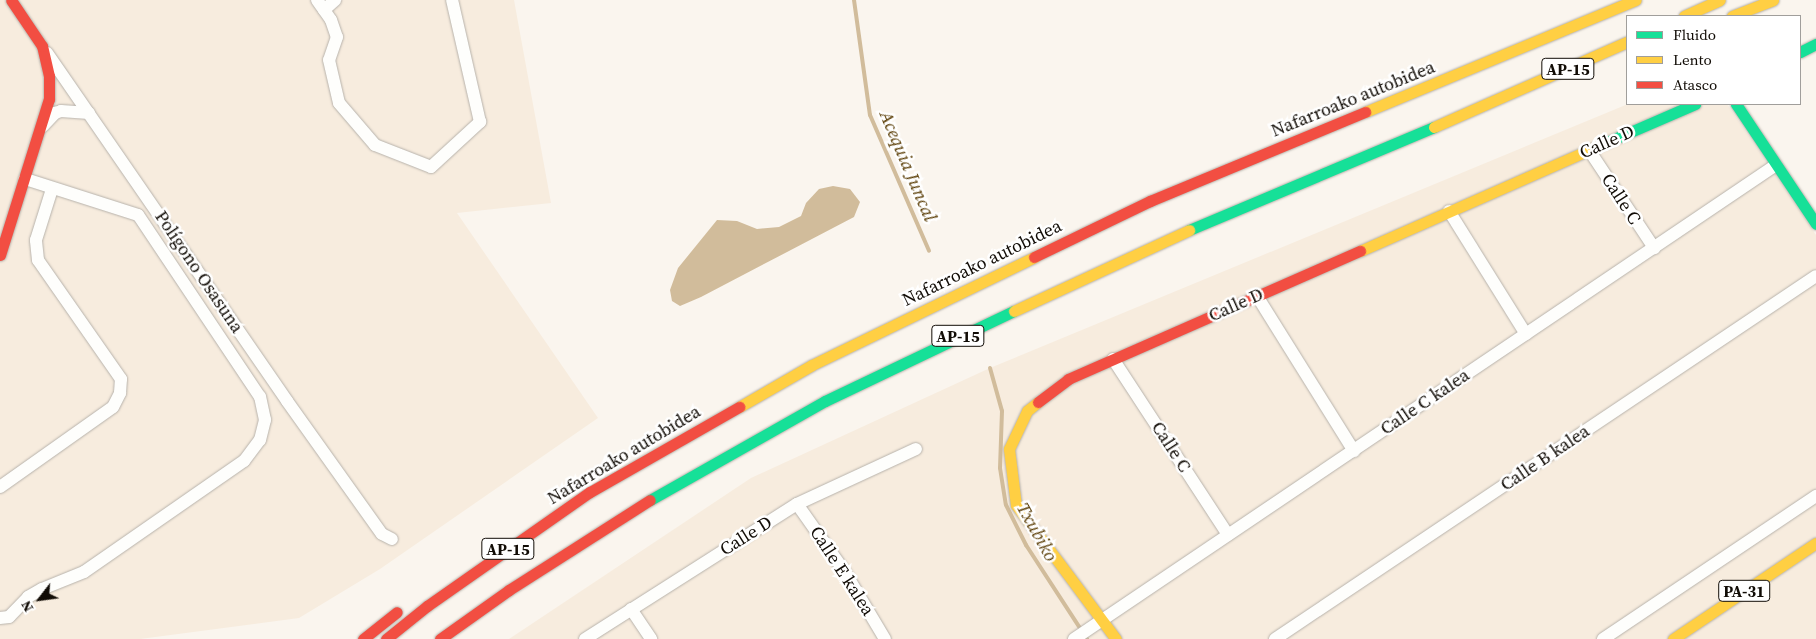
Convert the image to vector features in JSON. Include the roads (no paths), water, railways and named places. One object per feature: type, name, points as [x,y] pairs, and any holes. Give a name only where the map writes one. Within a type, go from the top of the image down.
[{"type":"main road","name":"Polígono Osasuna","points":[[10,0],[42,46]]},
{"type":"main road","name":"Nafarroako autobidea","points":[[386,639],[427,606],[590,492],[812,366],[1150,201],[1636,0]]},
{"type":"main road","points":[[1686,15],[1720,0]]},
{"type":"main road","points":[[1735,15],[1773,0]]},
{"type":"main road","name":"AP-15","points":[[440,639],[510,590],[668,488],[825,401],[1154,245],[1508,96],[1626,42]]},
{"type":"main road","points":[[1801,52],[1816,44]]},
{"type":"main road","points":[[0,254],[43,126],[49,92],[42,46]]},
{"type":"main road","points":[[1508,96],[1587,74]]},
{"type":"main road","name":"Calle D","points":[[1116,639],[1016,505],[1009,449],[1027,411],[1068,379],[1693,105]]},
{"type":"main road","points":[[1737,105],[1816,224]]},
{"type":"main road","points":[[490,547],[528,521],[590,492]]},
{"type":"main road","name":"PA-31","points":[[1673,639],[1816,543]]},
{"type":"main road","name":"PA-31","points":[[1696,639],[1816,557]]},
{"type":"main road","points":[[362,639],[406,605]]},
{"type":"street","points":[[335,0],[320,5],[337,37],[329,60],[339,103],[375,145],[431,167],[480,122],[452,0]]},
{"type":"street","name":"Polígono Osasuna","points":[[42,46],[287,401],[382,534],[392,539]]},
{"type":"street","points":[[43,126],[54,113],[61,111],[89,113]]},
{"type":"street","name":"Calle C","points":[[1589,150],[1654,248]]},
{"type":"street","name":"Calle C kalea","points":[[1074,639],[1776,165]]},
{"type":"street","points":[[0,618],[9,617],[28,597],[42,589],[84,572],[244,462],[260,440],[265,420],[260,396],[138,215],[25,179]]},
{"type":"street","points":[[0,488],[113,407],[120,394],[121,379],[38,260],[36,240],[52,189]]},
{"type":"street","points":[[1449,212],[1526,334]]},
{"type":"street","name":"Calle B kalea","points":[[1275,639],[1816,276]]},
{"type":"street","points":[[1257,296],[1354,451]]},
{"type":"street","name":"Calle C","points":[[1113,359],[1228,535]]},
{"type":"street","name":"Calle D","points":[[585,639],[797,504],[916,449]]},
{"type":"street","points":[[1603,639],[1816,496]]},
{"type":"street","name":"Calle E kalea","points":[[797,504],[845,572],[885,639]]},
{"type":"street","points":[[631,609],[651,639]]},
{"type":"waterway","name":"Acequia Juncal","points":[[854,0],[870,115],[929,251]]},
{"type":"waterway","name":"Txubiko","points":[[990,368],[1002,411],[1000,468],[1006,505],[1026,545],[1087,639]]}]
